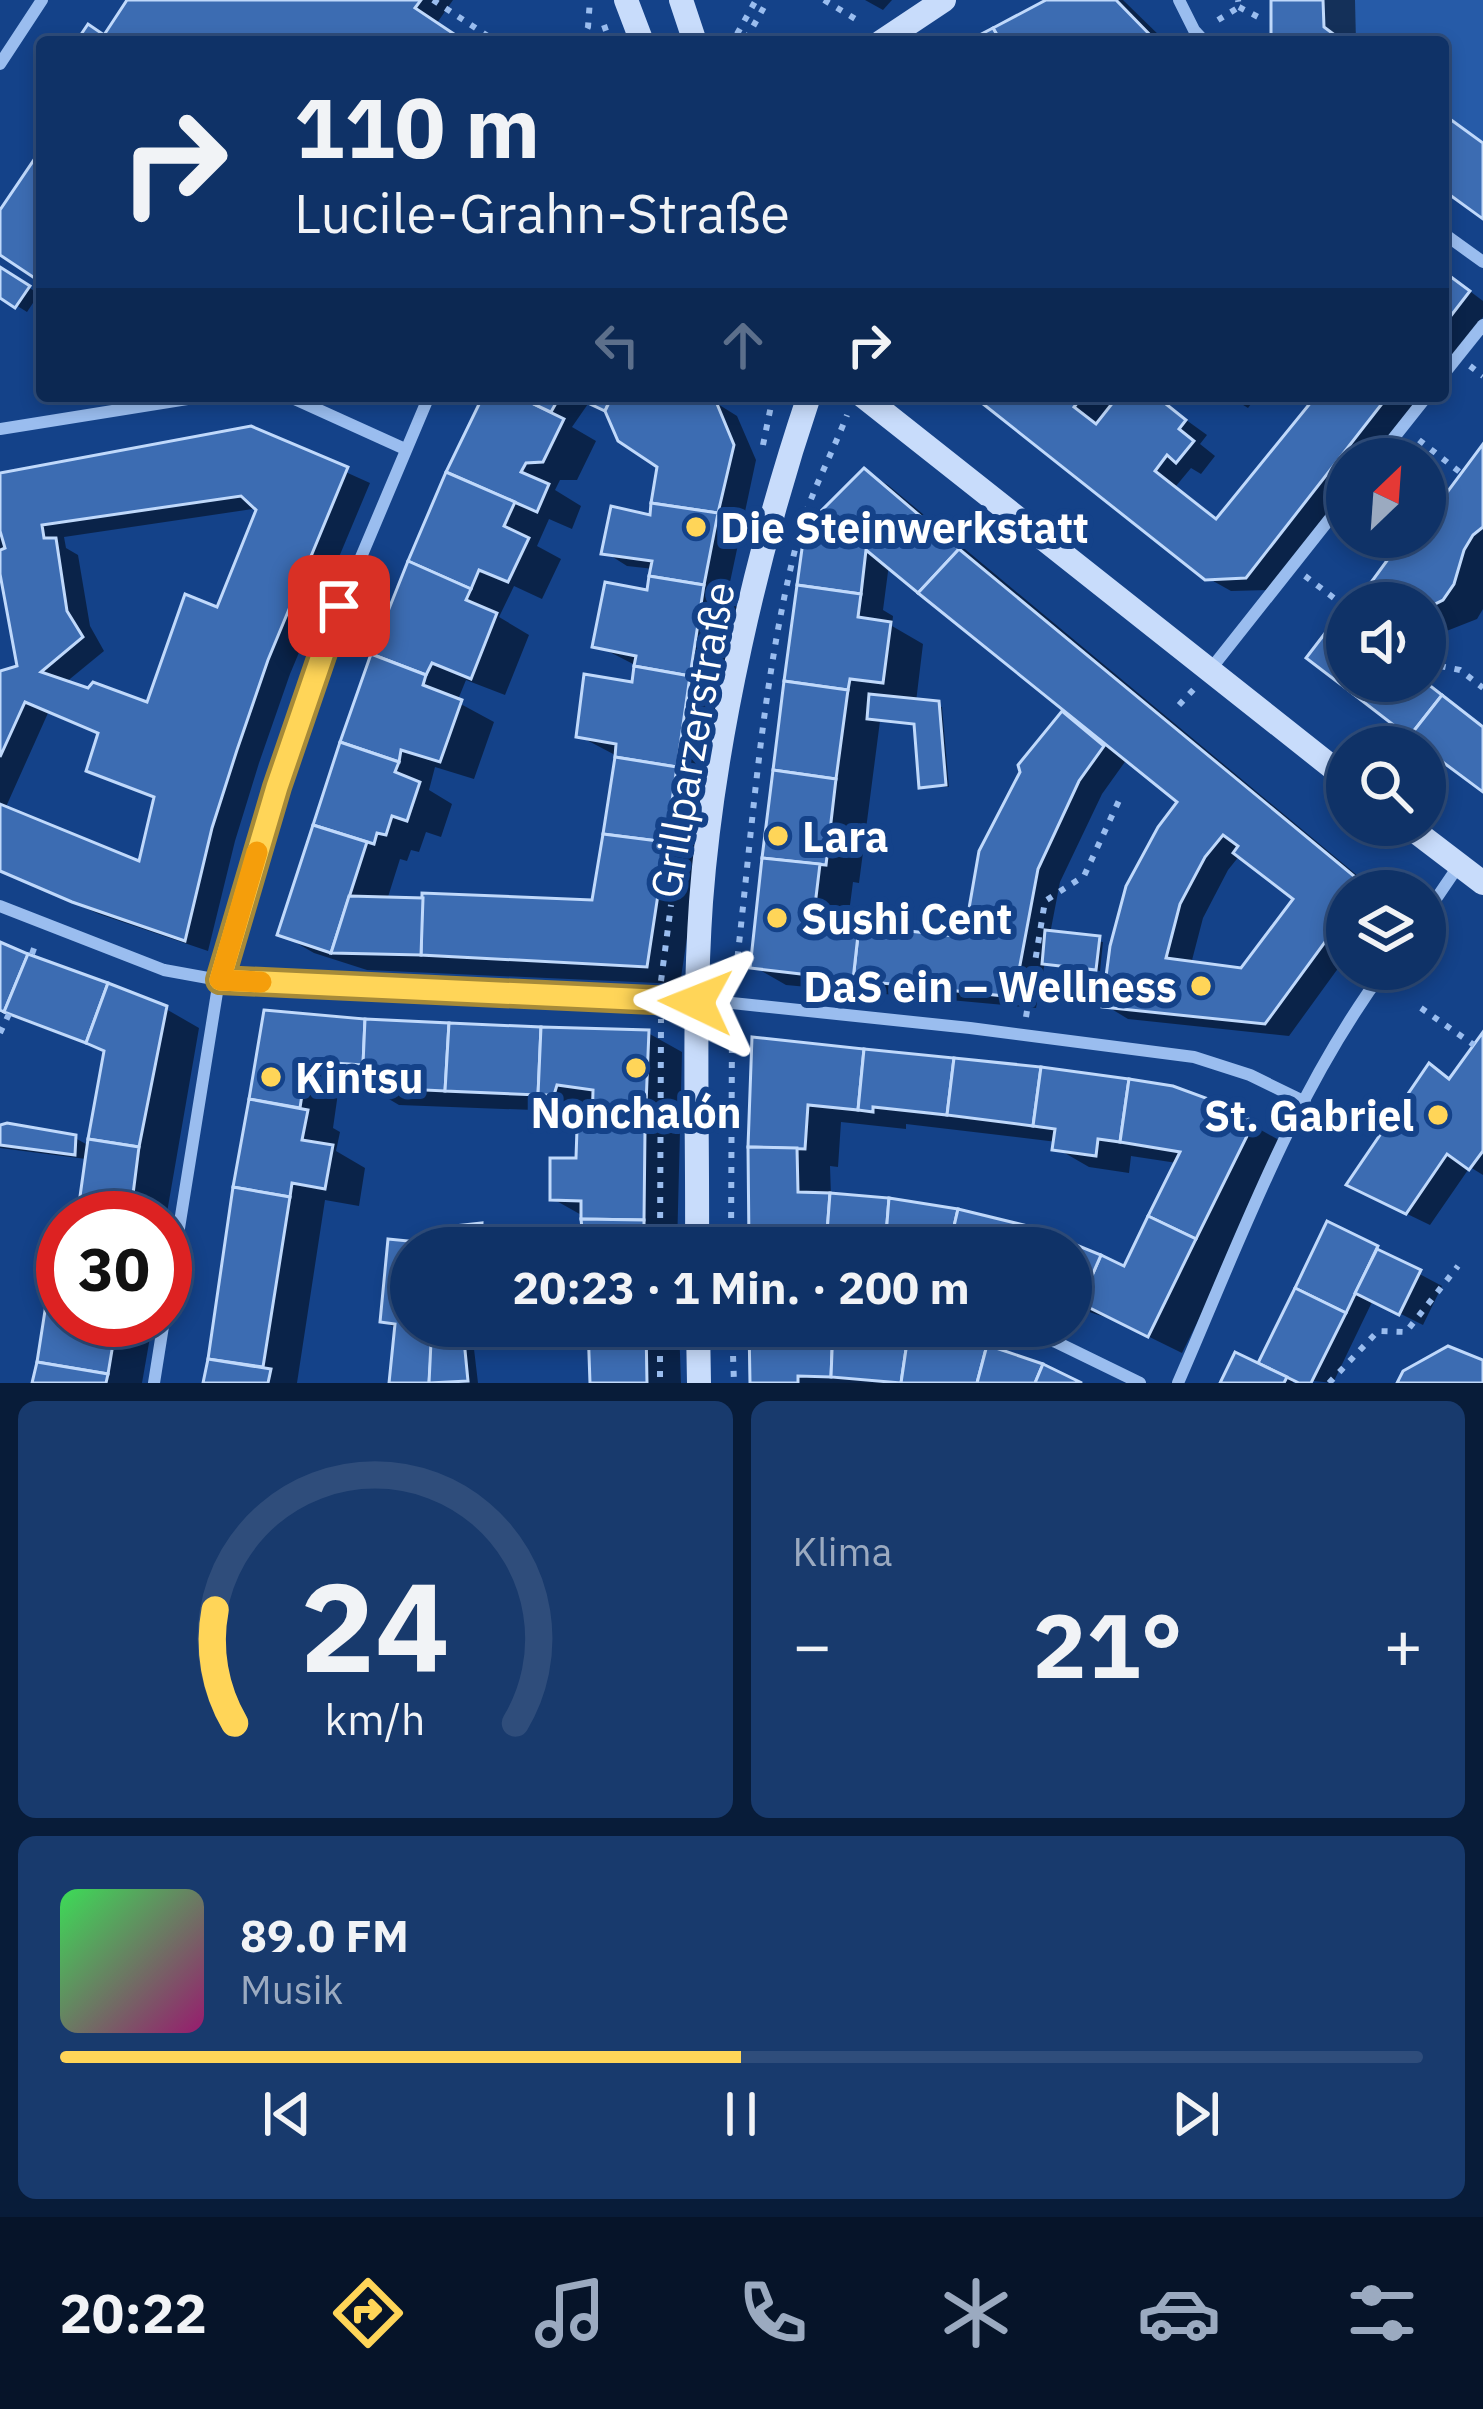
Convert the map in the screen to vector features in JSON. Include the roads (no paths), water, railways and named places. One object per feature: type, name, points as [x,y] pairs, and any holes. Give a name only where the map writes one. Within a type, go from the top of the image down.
[{"type":"main road","points":[[626,0],[640,36]]},
{"type":"main road","points":[[681,0],[693,36]]},
{"type":"main road","points":[[890,36],[944,0]]},
{"type":"main road","name":"Grillparzerstraße","points":[[697,1227],[696,1002],[702,897],[730,708],[771,525],[807,402]]},
{"type":"main road","points":[[870,402],[1326,763]]},
{"type":"main road","points":[[1435,846],[1483,883]]},
{"type":"main road","points":[[698,1347],[699,1383]]},
{"type":"street","points":[[0,64],[42,0]]},
{"type":"street","points":[[1179,0],[1200,36]]},
{"type":"street","points":[[1449,236],[1483,262]]},
{"type":"street","points":[[1449,368],[1483,325]]},
{"type":"street","points":[[0,429],[169,402]]},
{"type":"street","points":[[301,402],[405,449]]},
{"type":"street","points":[[186,1191],[220,980],[307,694],[349,579],[426,402]]},
{"type":"street","points":[[1393,438],[1422,402]]},
{"type":"street","points":[[1208,672],[1326,523]]},
{"type":"street","points":[[1446,884],[1459,865]]},
{"type":"street","points":[[0,906],[164,970],[220,980],[732,1003],[1194,1058],[1250,1075],[1305,1102]]},
{"type":"street","points":[[1178,1383],[1268,1176],[1370,990]]},
{"type":"street","points":[[154,1383],[160,1347]]},
{"type":"street","points":[[1066,1347],[1140,1383]]},
{"type":"place","name":"Die Steinwerkstatt","points":[[696,527]]},
{"type":"place","name":"Lara","points":[[778,836]]},
{"type":"place","name":"Sushi Cent","points":[[777,918]]},
{"type":"place","name":"DaS ein – Wellness","points":[[1201,986]]},
{"type":"place","name":"Nonchalón","points":[[636,1068]]},
{"type":"place","name":"Kintsu","points":[[271,1077]]},
{"type":"place","name":"St. Gabriel","points":[[1438,1115]]}]
